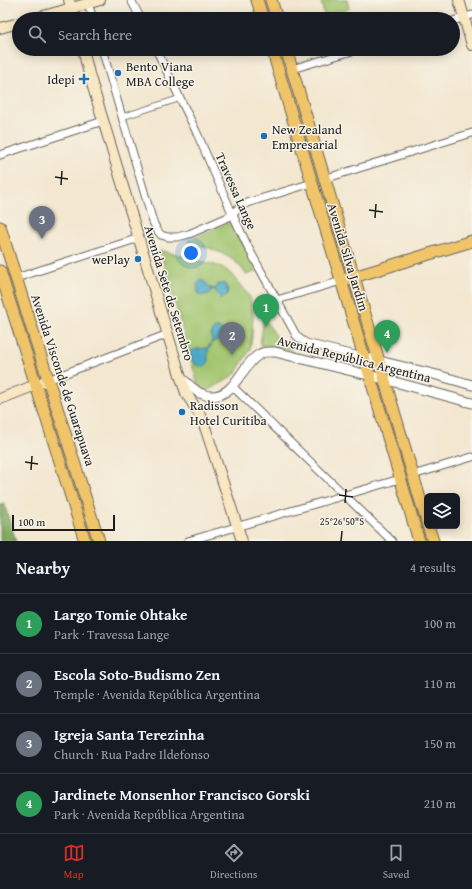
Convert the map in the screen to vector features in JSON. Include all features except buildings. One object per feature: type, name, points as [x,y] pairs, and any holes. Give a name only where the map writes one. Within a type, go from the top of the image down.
[{"type":"main road","points":[[50,12],[70,4],[100,0]]},
{"type":"main road","points":[[257,0],[261,12]]},
{"type":"main road","points":[[271,0],[275,12]]},
{"type":"main road","points":[[459,0],[468,16],[472,45]]},
{"type":"main road","points":[[0,28],[12,25]]},
{"type":"main road","name":"Avenida Sete de Setembro","points":[[85,56],[181,378],[186,393],[200,415],[206,430],[242,541]]},
{"type":"main road","name":"Avenida Silva Jardim","points":[[274,56],[419,541]]},
{"type":"main road","name":"Avenida Silva Jardim","points":[[288,56],[424,512]]},
{"type":"main road","points":[[289,107],[298,88]]},
{"type":"main road","name":"Avenida Visconde de Guarapuava","points":[[0,228],[99,541]]},
{"type":"main road","points":[[341,281],[472,242]]},
{"type":"main road","name":"Avenida Visconde de Guarapuava","points":[[0,270],[2,283],[22,339],[85,541]]},
{"type":"main road","points":[[22,339],[27,314]]},
{"type":"main road","points":[[0,399],[48,380]]},
{"type":"main road","points":[[382,419],[390,399]]},
{"type":"main road","points":[[429,529],[433,541]]},
{"type":"street","points":[[131,0],[137,12]]},
{"type":"street","points":[[88,2],[91,12]]},
{"type":"street","name":"Avenida Sete de Setembro","points":[[104,56],[153,222],[157,230],[161,234],[168,237],[177,237],[189,234],[233,215]]},
{"type":"street","name":"Travessa Lange","points":[[160,56],[181,98],[249,249],[296,335],[300,339]]},
{"type":"street","points":[[292,69],[336,56]]},
{"type":"street","points":[[122,117],[181,98]]},
{"type":"street","points":[[0,155],[103,120]]},
{"type":"street","points":[[324,179],[472,133]]},
{"type":"street","points":[[233,215],[238,206],[312,182]]},
{"type":"street","points":[[16,278],[139,238]]},
{"type":"street","points":[[277,300],[341,281]]},
{"type":"street","points":[[48,380],[168,334]]},
{"type":"street","name":"Avenida República Argentina","points":[[300,339],[306,343],[379,360],[472,385]]},
{"type":"street","name":"Avenida República Argentina","points":[[181,378],[198,392],[206,395],[219,395],[226,392],[249,364],[261,353],[275,352],[369,375],[472,403]]},
{"type":"street","points":[[232,386],[392,541]]},
{"type":"street","points":[[413,475],[472,457]]},
{"type":"street","points":[[188,541],[400,479]]},
{"type":"green space","points":[[321,0],[347,0],[349,9],[336,12],[323,12]]},
{"type":"green space","points":[[229,222],[259,270],[247,275],[239,265],[227,256],[187,241]]},
{"type":"green space","points":[[160,250],[222,267],[230,273],[250,297],[253,315],[250,350],[235,374],[211,389],[203,390],[198,385]]},
{"type":"green space","points":[[264,318],[276,336],[292,350],[260,345]]},
{"type":"green space","points":[[4,504],[16,541],[0,541],[0,505]]},
{"type":"water","points":[[201,280],[210,288],[216,289],[218,284],[225,284],[228,290],[227,295],[220,298],[216,291],[212,289],[209,294],[201,296],[198,294],[197,284]]},
{"type":"water","points":[[215,328],[219,328],[222,332],[231,335],[236,329],[241,330],[243,338],[240,342],[236,342],[231,337],[222,334],[221,338],[213,342],[208,350],[208,363],[204,367],[198,365],[193,362],[191,358],[191,351],[207,348],[212,342],[211,336]]},
{"type":"place","name":"Bento Viana MBA College","points":[[118,73]]},
{"type":"place","name":"Idepi","points":[[84,79]]},
{"type":"place","name":"New Zealand Empresarial","points":[[264,136]]},
{"type":"place","name":"Igreja Santa Terezinha","points":[[42,239]]},
{"type":"place","name":"wePlay","points":[[138,259]]},
{"type":"place","name":"Largo Tomie Ohtake","points":[[266,327]]},
{"type":"place","name":"Jardinete Monsenhor Francisco Gorski","points":[[387,353]]},
{"type":"place","name":"Escola Soto-Budismo Zen","points":[[232,355]]},
{"type":"place","name":"Radisson Hotel Curitiba","points":[[182,412]]}]
